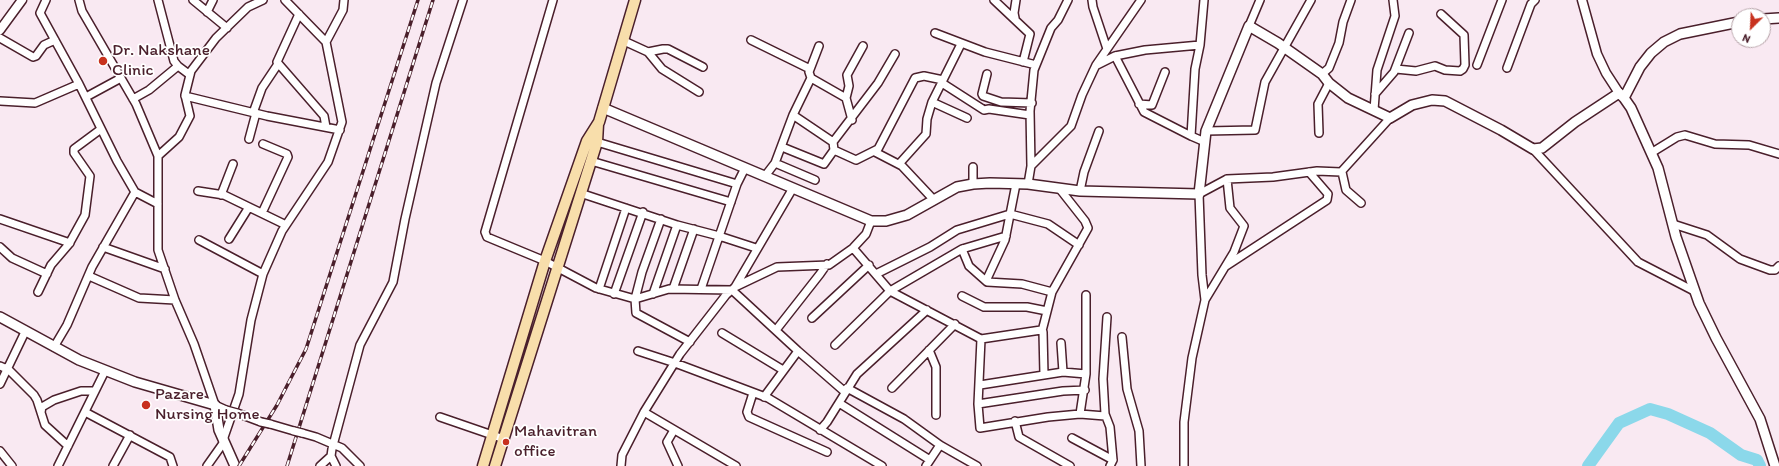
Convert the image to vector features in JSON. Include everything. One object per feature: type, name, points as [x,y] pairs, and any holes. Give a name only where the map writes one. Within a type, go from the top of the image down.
[{"type":"main road","points":[[495,466],[597,142],[599,122],[635,0]]},
{"type":"main road","points":[[603,108],[871,221],[886,221],[907,215],[933,199],[957,187],[973,184],[1028,184],[1080,192],[1200,194],[1206,131],[1249,26],[1322,74],[1329,83],[1348,98],[1390,118],[1412,105],[1432,100],[1445,101],[1534,149],[1542,148],[1575,122],[1622,96],[1640,67],[1651,53],[1664,42],[1680,34],[1731,24]]},
{"type":"main road","points":[[1622,96],[1631,108],[1658,168],[1673,224],[1694,291],[1716,338],[1760,419],[1775,464]]},
{"type":"main road","points":[[484,466],[546,261],[587,141],[599,122]]},
{"type":"main road","points":[[0,317],[25,332],[79,360],[105,371],[135,382],[215,405],[219,430],[235,466]]},
{"type":"street","points":[[0,30],[22,0]]},
{"type":"street","points":[[46,0],[40,13],[86,97],[135,192],[158,204]]},
{"type":"street","points":[[79,0],[82,11],[133,99],[158,156],[158,250],[175,300],[194,344],[215,405],[261,422],[302,433],[333,444],[355,460],[360,466]]},
{"type":"street","points":[[158,0],[174,61],[190,75]]},
{"type":"street","points":[[193,0],[227,28]]},
{"type":"street","points":[[207,12],[213,0]]},
{"type":"street","points":[[158,156],[178,137],[190,116],[185,96],[191,70],[216,38],[248,7],[263,0]]},
{"type":"street","points":[[207,466],[224,441],[238,394],[251,320],[262,274],[286,225],[328,162],[340,130],[342,119],[326,42],[285,0]]},
{"type":"street","points":[[326,42],[343,10],[344,0]]},
{"type":"street","points":[[336,466],[331,456],[333,444],[360,345],[393,282],[405,219],[436,83],[463,0]]},
{"type":"street","points":[[553,0],[485,232],[487,237],[546,261],[599,289],[635,299],[673,289],[733,289],[798,351],[846,390],[904,419],[940,445],[977,466]]},
{"type":"street","points":[[994,0],[1015,18],[1030,36],[1023,62]]},
{"type":"street","points":[[1015,18],[1014,13],[1016,0]]},
{"type":"street","points":[[1028,184],[1031,166],[1030,115],[1035,67],[1051,28],[1058,20],[1068,0]]},
{"type":"street","points":[[1092,0],[1107,49]]},
{"type":"street","points":[[1031,166],[1071,126],[1083,92],[1096,65],[1141,0]]},
{"type":"street","points":[[1191,136],[1195,69],[1200,45],[1204,0]]},
{"type":"street","points":[[1249,26],[1260,0]]},
{"type":"street","points":[[1206,131],[1255,130],[1265,82],[1283,48],[1312,0]]},
{"type":"street","points":[[1322,74],[1329,68],[1339,43],[1343,22],[1351,0]]},
{"type":"street","points":[[1374,110],[1377,70],[1395,16],[1393,0]]},
{"type":"street","points":[[1477,65],[1502,0]]},
{"type":"street","points":[[1507,68],[1532,4],[1535,0]]},
{"type":"street","points":[[1582,0],[1597,54],[1606,73],[1622,96]]},
{"type":"street","points":[[249,139],[263,87],[278,64],[278,59],[299,14]]},
{"type":"street","points":[[1396,69],[1416,71],[1436,66],[1443,70],[1460,71],[1463,69],[1465,66],[1464,35],[1441,14]]},
{"type":"street","points":[[935,33],[961,44],[1023,62],[1035,67]]},
{"type":"street","points":[[1375,94],[1396,69],[1409,33]]},
{"type":"street","points":[[0,38],[33,57],[36,56],[44,45],[55,40]]},
{"type":"street","points":[[751,40],[810,69]]},
{"type":"street","points":[[624,41],[648,52],[662,69],[699,92]]},
{"type":"street","points":[[899,164],[926,134],[927,119],[932,102],[961,44]]},
{"type":"street","points":[[1096,65],[1115,56],[1148,49],[1200,45]]},
{"type":"street","points":[[819,46],[809,72],[811,78],[846,98]]},
{"type":"street","points":[[852,120],[846,98],[849,85],[847,75],[863,46]]},
{"type":"street","points":[[648,52],[666,48],[703,67]]},
{"type":"street","points":[[782,147],[824,164],[834,150],[834,142],[852,120],[878,83],[895,54]]},
{"type":"street","points":[[1115,56],[1144,112],[1205,142]]},
{"type":"street","points":[[278,64],[324,116],[326,127]]},
{"type":"street","points":[[133,99],[148,90],[178,66]]},
{"type":"street","points":[[1139,104],[1152,105],[1165,72]]},
{"type":"street","points":[[987,74],[982,94],[983,96],[1001,102],[1032,104]]},
{"type":"street","points":[[834,150],[856,160],[875,152],[915,78],[924,76],[943,80],[984,110],[989,109],[1030,115]]},
{"type":"street","points":[[86,97],[121,78]]},
{"type":"street","points":[[765,176],[775,163],[793,115],[811,78]]},
{"type":"street","points":[[1319,133],[1318,104],[1329,83]]},
{"type":"street","points":[[0,101],[35,103],[79,84]]},
{"type":"street","points":[[185,96],[255,113],[340,130]]},
{"type":"street","points":[[932,102],[967,118]]},
{"type":"street","points":[[793,115],[834,142]]},
{"type":"street","points":[[1205,300],[1202,275],[1200,194],[1227,179],[1273,177],[1309,172],[1342,172],[1390,118]]},
{"type":"street","points":[[38,292],[51,264],[70,243],[85,215],[90,176],[74,153],[74,149],[101,128]]},
{"type":"street","points":[[1080,192],[1084,172],[1099,131]]},
{"type":"street","points":[[1651,153],[1677,137],[1685,135],[1715,144],[1750,145],[1779,154]]},
{"type":"street","points":[[597,142],[737,184]]},
{"type":"street","points":[[262,213],[288,157],[287,154],[263,144]]},
{"type":"street","points":[[1534,149],[1638,262],[1694,291]]},
{"type":"street","points":[[875,152],[899,164],[933,199]]},
{"type":"street","points":[[590,161],[731,202]]},
{"type":"street","points":[[775,163],[814,180]]},
{"type":"street","points":[[222,195],[233,164]]},
{"type":"street","points":[[973,167],[973,184]]},
{"type":"street","points":[[701,289],[737,184],[745,168]]},
{"type":"street","points":[[1226,266],[1327,200],[1328,194],[1309,172]]},
{"type":"street","points":[[1342,172],[1346,190],[1361,203]]},
{"type":"street","points":[[1184,466],[1184,422],[1192,358],[1205,300],[1234,252],[1244,226],[1230,208],[1227,179]]},
{"type":"street","points":[[986,281],[1006,236],[1016,184]]},
{"type":"street","points":[[733,289],[793,188]]},
{"type":"street","points":[[1044,375],[1042,331],[1052,292],[1087,232],[1087,225],[1059,188]]},
{"type":"street","points":[[54,347],[67,325],[92,267],[135,192]]},
{"type":"street","points":[[198,192],[222,195],[286,225]]},
{"type":"street","points":[[580,193],[643,212],[677,225],[756,248]]},
{"type":"street","points":[[229,239],[248,207]]},
{"type":"street","points":[[599,289],[626,208]]},
{"type":"street","points":[[614,294],[643,212]]},
{"type":"street","points":[[876,274],[957,230],[1010,214],[1048,224],[1079,245]]},
{"type":"street","points":[[0,219],[70,243]]},
{"type":"street","points":[[661,219],[642,272],[635,299],[638,315],[690,342]]},
{"type":"street","points":[[621,466],[622,455],[644,412],[680,354],[726,295],[733,289],[777,267],[828,265],[853,248],[866,234],[871,221]]},
{"type":"street","points":[[1673,224],[1707,235],[1740,259],[1770,270],[1775,270],[1779,266]]},
{"type":"street","points":[[653,294],[677,225]]},
{"type":"street","points":[[673,289],[694,229]]},
{"type":"street","points":[[835,345],[890,290],[962,249],[1006,236]]},
{"type":"street","points":[[199,240],[262,274]]},
{"type":"street","points":[[0,247],[11,257],[47,274]]},
{"type":"street","points":[[103,247],[165,269]]},
{"type":"street","points":[[853,248],[890,290],[981,339],[1039,330],[1042,331]]},
{"type":"street","points":[[962,249],[969,266],[986,281],[992,283],[1026,285],[1052,292]]},
{"type":"street","points":[[776,330],[820,274],[826,264]]},
{"type":"street","points":[[812,318],[869,265]]},
{"type":"street","points":[[89,276],[140,298],[175,300]]},
{"type":"street","points":[[1080,414],[1085,390],[1086,374],[1086,295]]},
{"type":"street","points":[[962,296],[984,306],[1027,307],[1047,311]]},
{"type":"street","points":[[820,430],[827,422],[857,374],[927,310]]},
{"type":"street","points":[[1107,317],[1103,379],[1105,416],[1110,427],[1112,463]]},
{"type":"street","points":[[892,388],[955,324]]},
{"type":"street","points":[[0,384],[25,332]]},
{"type":"street","points":[[722,333],[783,370]]},
{"type":"street","points":[[1122,337],[1127,389],[1139,431],[1141,466]]},
{"type":"street","points":[[981,339],[978,404],[980,428],[1016,421],[1080,414],[1105,416]]},
{"type":"street","points":[[1062,343],[1063,372]]},
{"type":"street","points":[[929,350],[936,367],[936,415]]},
{"type":"street","points":[[638,351],[675,363],[764,397],[882,466]]},
{"type":"street","points":[[764,397],[798,351]]},
{"type":"street","points":[[0,366],[8,370],[36,397],[45,425],[68,446]]},
{"type":"street","points":[[58,466],[105,371]]},
{"type":"street","points":[[980,384],[1063,372],[1086,374]]},
{"type":"street","points":[[978,404],[1063,391],[1085,390]]},
{"type":"street","points":[[41,412],[42,407],[54,400],[80,391],[95,392]]},
{"type":"street","points":[[753,393],[747,412],[749,417],[827,452]]},
{"type":"street","points":[[839,403],[928,464],[940,445]]},
{"type":"street","points":[[85,412],[170,457],[173,466]]},
{"type":"street","points":[[644,412],[733,465]]},
{"type":"street","points":[[440,417],[504,439]]},
{"type":"street","points":[[1016,421],[1019,437],[1070,466]]},
{"type":"street","points":[[674,430],[667,442],[678,466]]},
{"type":"street","points":[[113,466],[130,436]]},
{"type":"street","points":[[1072,438],[1112,463]]},
{"type":"street","points":[[0,451],[12,466]]},
{"type":"street","points":[[320,466],[331,456]]},
{"type":"waterway","points":[[1588,466],[1619,423],[1650,409],[1668,414],[1710,433],[1741,455],[1757,460],[1760,466]]},
{"type":"railway","points":[[239,466],[277,405],[306,349],[418,0]]},
{"type":"railway","points":[[287,466],[433,0]]},
{"type":"place","name":"Dr. Nakshane Clinic","points":[[103,61]]},
{"type":"place","name":"Pazare Nursing Home","points":[[146,405]]},
{"type":"place","name":"Mahavitran office","points":[[506,442]]}]
